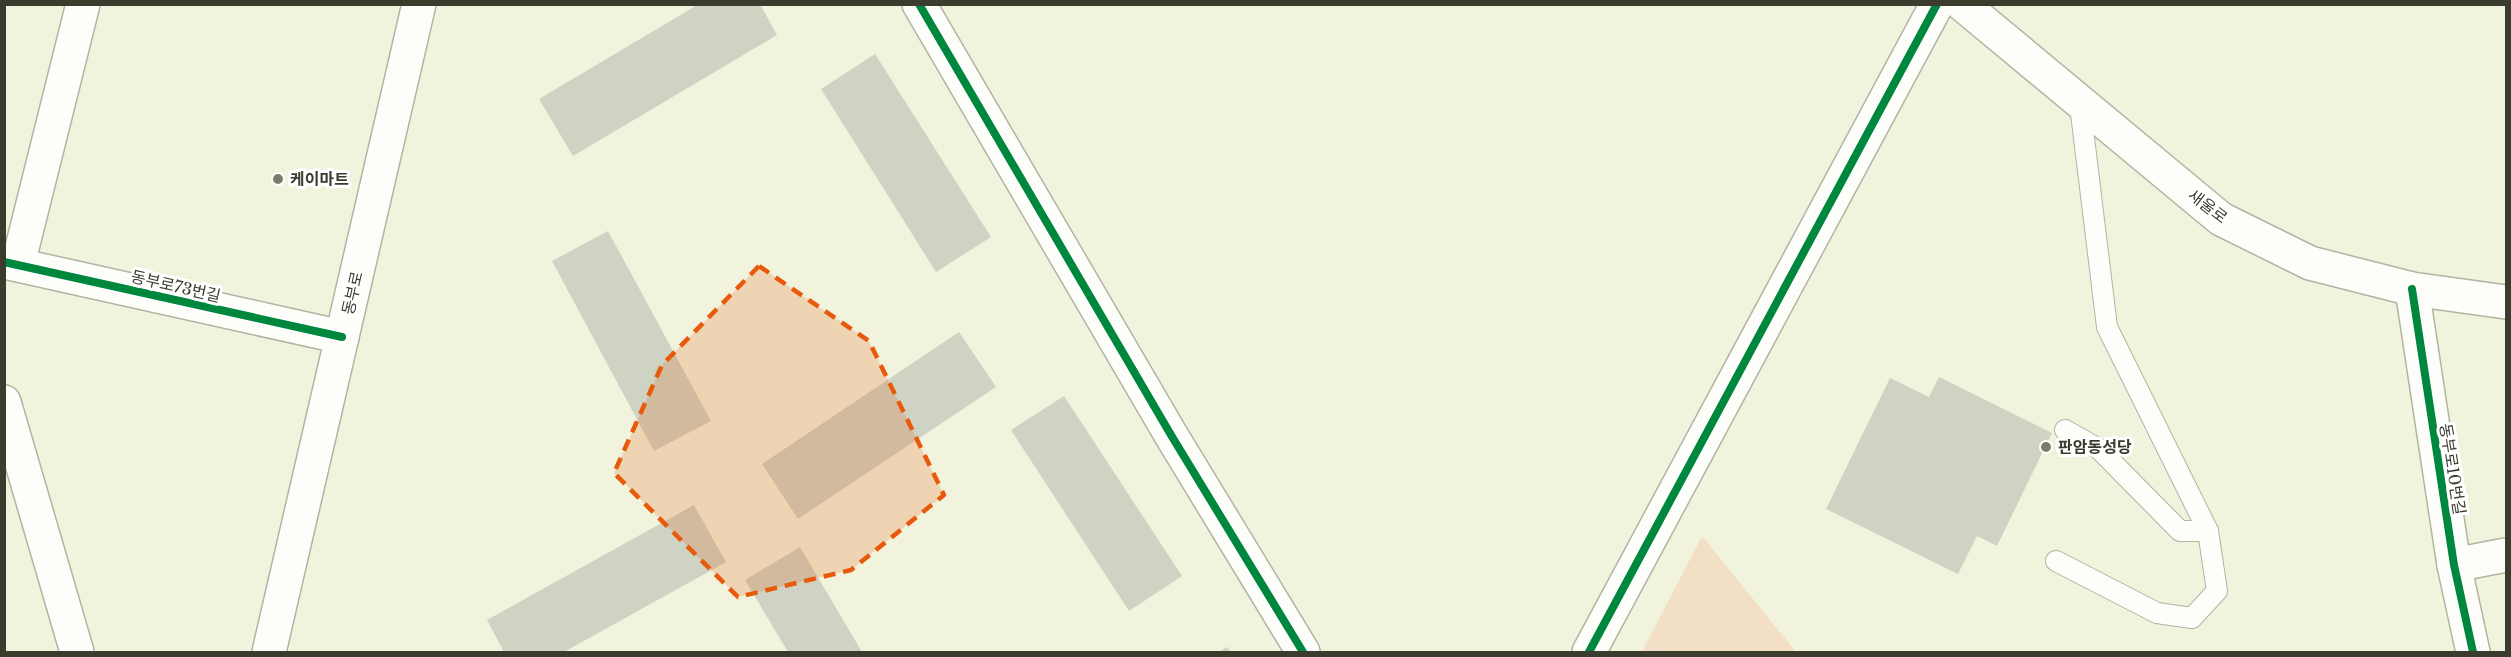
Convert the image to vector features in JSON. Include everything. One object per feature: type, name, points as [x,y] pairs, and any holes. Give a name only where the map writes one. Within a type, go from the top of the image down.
[{"type":"street","name":"동부로73번길","points":[[82,4],[11,263],[342,337]]},
{"type":"street","name":"동부로","points":[[269,652],[419,4]]},
{"type":"street","points":[[919,4],[1171,435],[1303,652]]},
{"type":"street","points":[[1589,652],[1937,4]]},
{"type":"street","name":"새울로","points":[[1962,4],[2080,105],[2222,219],[2310,263],[2412,289],[2506,302]]},
{"type":"street","name":"동부로10번길","points":[[2412,289],[2454,565],[2473,652]]},
{"type":"street","points":[[4,402],[77,652]]},
{"type":"street","points":[[2454,565],[2506,555]]},
{"type":"lane","points":[[2056,561],[2157,613],[2192,618],[2217,591],[2208,531],[2107,327],[2080,105]]},
{"type":"lane","points":[[2065,430],[2099,449],[2180,531],[2208,531]]},
{"type":"highlighted area","points":[[759,266],[869,341],[944,495],[851,570],[738,597],[614,473],[662,365]]},
{"type":"shaded area","points":[[1702,536],[1796,652],[1642,652]]},
{"type":"building","points":[[699,4],[760,4],[777,35],[573,156],[539,99]]},
{"type":"building","points":[[875,54],[991,237],[936,272],[821,89]]},
{"type":"building","points":[[608,231],[711,421],[654,451],[552,261]]},
{"type":"building","points":[[959,332],[996,387],[798,519],[762,464]]},
{"type":"building","points":[[1939,377],[2052,433],[1997,546],[1977,536],[1958,574],[1826,509],[1890,378],[1929,397]]},
{"type":"building","points":[[1064,396],[1182,576],[1129,611],[1011,430]]},
{"type":"building","points":[[694,505],[726,562],[564,652],[504,652],[487,620]]},
{"type":"building","points":[[800,547],[862,652],[788,652],[745,580]]},
{"type":"building","points":[[1227,647],[1231,652],[1219,652]]},
{"type":"cycle path","points":[[919,4],[1171,435],[1303,652]]},
{"type":"cycle path","points":[[1589,652],[1937,4]]},
{"type":"cycle path","points":[[4,262],[342,337]]},
{"type":"cycle path","points":[[2412,289],[2454,565],[2473,652]]},
{"type":"place","name":"케이마트","points":[[278,179]]},
{"type":"place","name":"판암동성당","points":[[2046,447]]}]
